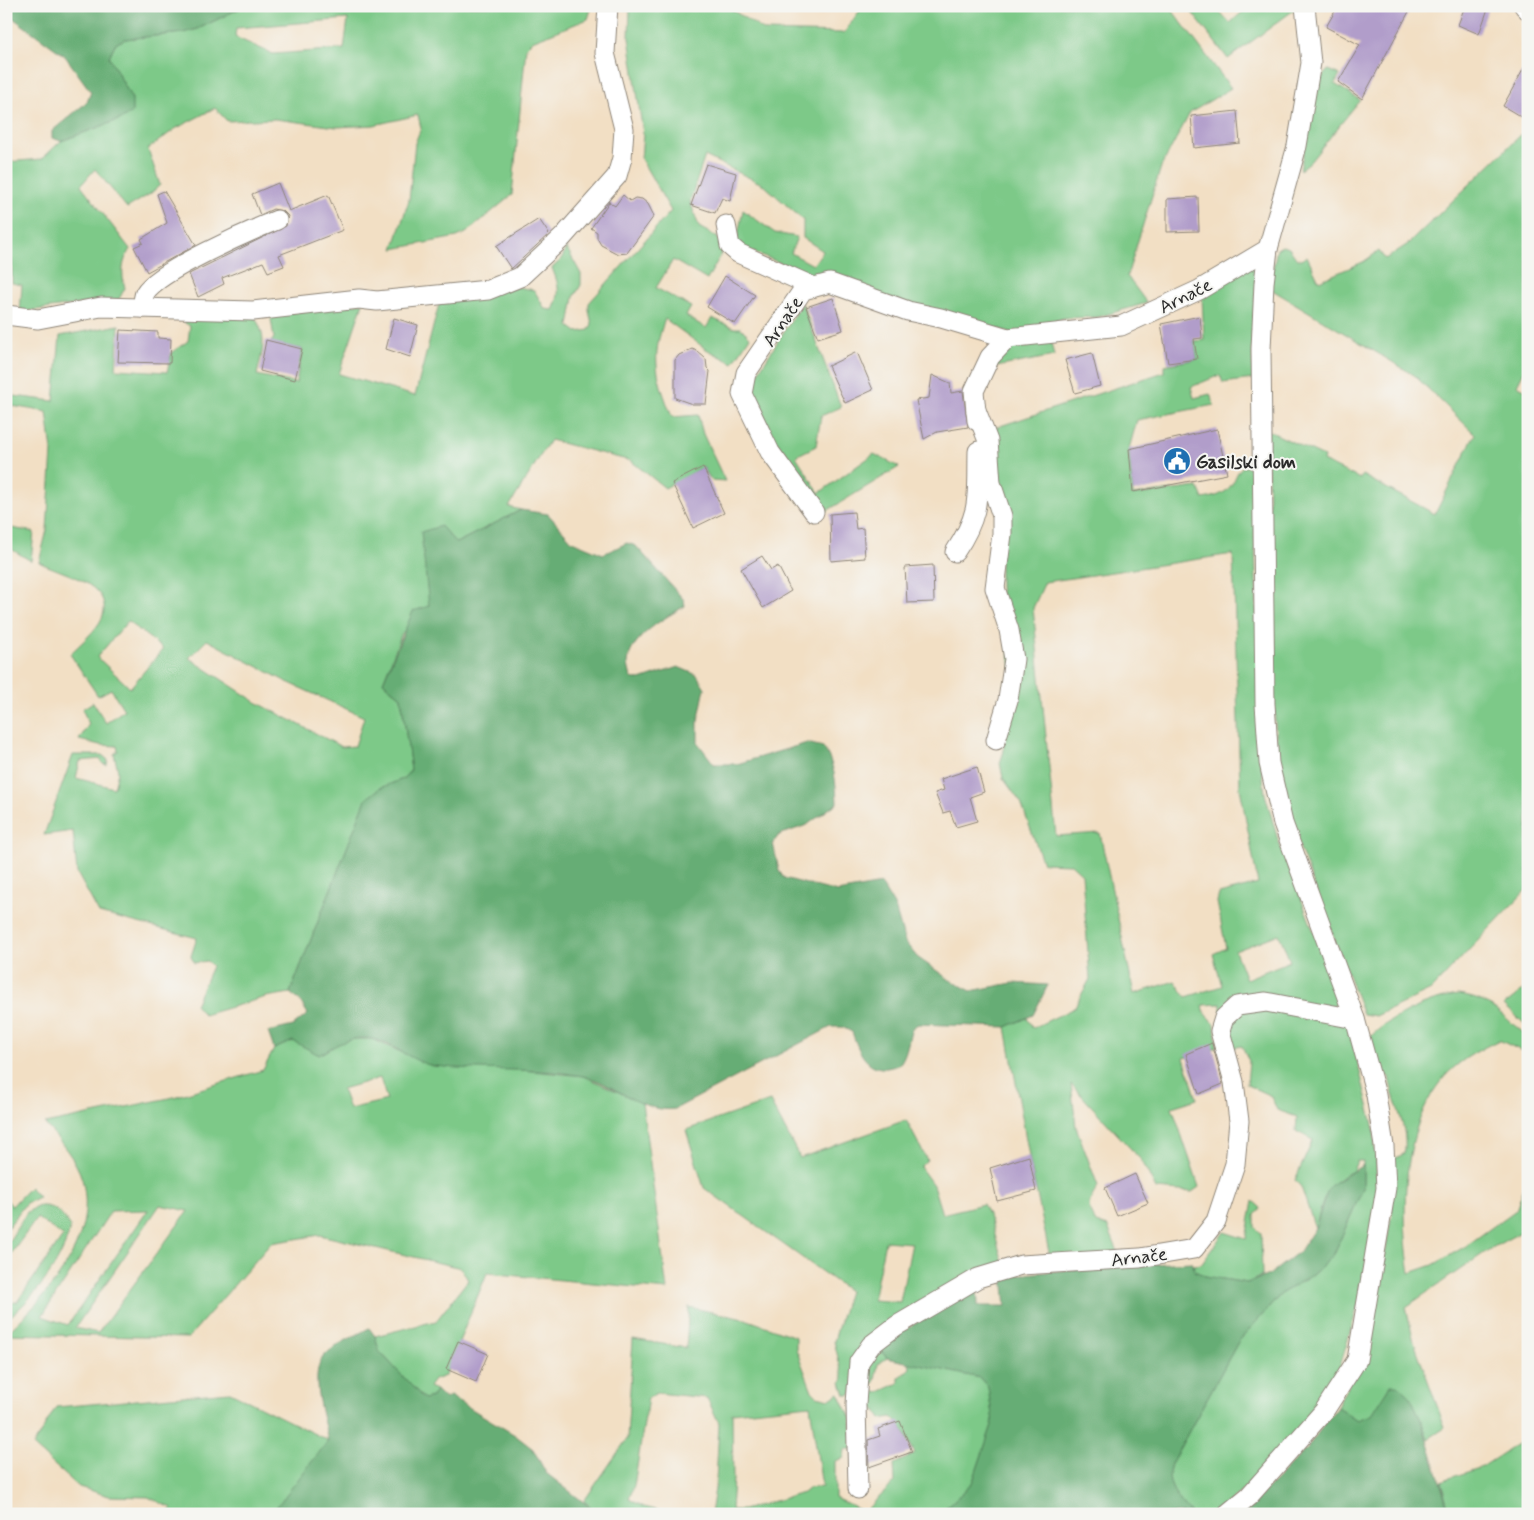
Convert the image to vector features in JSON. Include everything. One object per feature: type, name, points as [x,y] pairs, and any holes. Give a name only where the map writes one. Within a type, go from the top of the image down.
[{"type":"street","points":[[6,315],[38,319],[101,307],[253,311],[359,299],[377,301],[426,298],[488,290],[520,277],[562,238],[617,176],[622,158],[624,129],[606,53],[608,6]]},
{"type":"street","points":[[1227,1514],[1249,1496],[1324,1412],[1357,1360],[1386,1188],[1384,1146],[1376,1095],[1355,1019],[1283,823],[1269,763],[1265,704],[1260,428],[1264,283],[1268,249],[1297,146],[1311,63],[1305,6]]},
{"type":"street","points":[[1524,6],[1528,10]]},
{"type":"street","points":[[143,308],[144,294],[156,282],[220,246],[277,220]]},
{"type":"street","points":[[726,226],[730,246],[738,253],[814,287]]},
{"type":"street","name":"Arnače","points":[[814,512],[770,452],[742,394],[746,373],[803,290],[830,283],[908,311],[941,318],[1008,338],[1121,326],[1199,290],[1268,249]]},
{"type":"street","points":[[955,552],[968,532],[978,505],[979,432],[974,391],[990,356],[1008,338]]},
{"type":"street","points":[[976,410],[988,441],[991,483],[1002,516],[1002,534],[995,588],[1009,630],[1014,658],[1008,700],[996,740]]},
{"type":"street","name":"Arnače","points":[[858,1489],[857,1385],[860,1362],[871,1345],[904,1322],[970,1282],[1021,1265],[1140,1258],[1194,1249],[1216,1221],[1235,1164],[1239,1121],[1234,1082],[1220,1031],[1224,1018],[1237,1006],[1266,1002],[1355,1019]]},
{"type":"green space","points":[[6,6],[244,6],[198,29],[183,33],[125,39],[115,44],[109,57],[132,99],[132,112],[124,118],[61,141],[52,138],[52,131],[87,102],[91,92],[65,56],[13,18],[6,18]]},
{"type":"green space","points":[[244,6],[592,6],[588,19],[532,41],[526,47],[512,195],[466,233],[457,237],[393,249],[409,200],[415,143],[421,128],[418,115],[374,125],[337,127],[275,119],[227,121],[215,108],[175,129],[148,149],[160,185],[150,194],[127,208],[95,169],[81,185],[130,249],[125,258],[123,268],[125,288],[119,299],[20,312],[22,285],[12,283],[12,260],[6,260],[6,162],[42,159],[61,141],[123,118],[132,99],[109,57],[115,44],[125,39],[183,33],[198,29]],"holes":[[[348,19],[344,49],[273,54],[235,37],[236,28]]]},
{"type":"green space","points":[[630,6],[726,6],[765,31],[844,33],[863,6],[1169,6],[1231,88],[1190,113],[1161,167],[1127,276],[1147,303],[1098,317],[1064,318],[1016,334],[810,275],[736,245],[743,210],[775,233],[797,237],[791,253],[813,265],[823,251],[803,238],[803,220],[764,185],[705,156],[690,201],[699,227],[717,237],[724,249],[707,280],[673,260],[656,288],[691,307],[686,316],[706,328],[712,318],[734,328],[741,328],[750,337],[733,363],[706,349],[665,319],[660,333],[657,368],[662,391],[672,417],[698,415],[703,434],[725,481],[711,480],[703,467],[665,488],[631,461],[550,440],[509,507],[521,510],[456,543],[429,606],[402,633],[383,682],[401,697],[411,770],[403,779],[380,788],[366,800],[290,993],[266,997],[204,1015],[195,1005],[212,966],[207,961],[194,963],[191,956],[197,938],[99,913],[77,873],[73,831],[44,835],[73,755],[102,755],[108,760],[107,765],[103,764],[100,759],[80,761],[76,778],[114,788],[118,771],[114,754],[118,751],[117,746],[100,745],[79,740],[89,724],[82,709],[93,702],[106,723],[124,710],[111,689],[98,696],[70,654],[92,632],[102,618],[104,606],[101,596],[83,581],[39,562],[47,530],[52,451],[47,412],[6,405],[6,395],[54,401],[60,336],[119,325],[116,369],[167,372],[172,352],[188,341],[190,326],[185,323],[185,315],[253,315],[263,337],[257,375],[296,383],[302,349],[271,342],[274,338],[271,319],[279,314],[363,303],[339,374],[415,396],[439,304],[518,287],[534,290],[545,309],[553,310],[558,289],[552,268],[562,259],[566,247],[581,274],[581,285],[574,297],[569,326],[577,332],[589,330],[592,324],[589,303],[671,211],[641,159],[643,134],[629,38]],"holes":[[[128,621],[163,649],[130,688],[97,657]],[[207,640],[285,681],[364,717],[355,746],[342,747],[256,702],[189,658]]]},
{"type":"green space","points":[[1187,6],[1215,6],[1230,23],[1249,6],[1298,7],[1228,59]]},
{"type":"green space","points":[[1328,70],[1340,75],[1335,84],[1360,100],[1310,162],[1300,170],[1316,84]]},
{"type":"green space","points":[[1528,128],[1528,363],[1517,385],[1528,391],[1528,888],[1431,990],[1376,1016],[1363,1014],[1288,817],[1279,774],[1275,722],[1267,430],[1324,457],[1323,461],[1360,479],[1362,475],[1435,514],[1475,434],[1414,375],[1269,288],[1277,249],[1282,246],[1289,248],[1296,258],[1301,260],[1307,256],[1319,281],[1363,262],[1379,251],[1385,259],[1408,244]]},
{"type":"green space","points":[[1253,264],[1257,271],[1252,334],[1253,379],[1223,383],[1220,375],[1191,387],[1194,398],[1210,394],[1214,405],[1137,420],[1129,449],[1133,495],[1198,487],[1203,499],[1223,493],[1229,488],[1242,467],[1253,467],[1261,761],[1265,794],[1278,840],[1339,996],[1337,1003],[1327,1008],[1221,1011],[1221,1004],[1203,1005],[1205,1014],[1215,1024],[1217,1047],[1184,1058],[1197,1099],[1172,1107],[1199,1187],[1192,1192],[1156,1189],[1142,1161],[1071,1084],[1076,1127],[1098,1186],[1091,1200],[1090,1212],[1096,1223],[1108,1227],[1120,1257],[1051,1262],[1029,1156],[1006,1027],[1027,1018],[1033,1028],[1074,1008],[1090,979],[1082,874],[1071,864],[1043,863],[1021,803],[1003,778],[1000,763],[1004,751],[1003,740],[1014,691],[1000,587],[1000,492],[991,429],[1164,372],[1164,365],[1197,359],[1194,341],[1204,340],[1202,297]],"holes":[[[1233,554],[1240,788],[1258,884],[1219,894],[1217,902],[1226,948],[1213,954],[1222,986],[1186,997],[1175,981],[1134,994],[1100,833],[1056,836],[1033,608],[1045,582]],[[1279,934],[1290,961],[1246,979],[1235,951]]]},
{"type":"green space","points":[[802,303],[841,407],[821,416],[816,446],[796,456],[819,493],[874,454],[899,467],[825,512],[768,437],[758,420],[749,393],[754,379]]},
{"type":"green space","points":[[1051,342],[1054,356],[991,368],[1012,346]]},
{"type":"green space","points":[[521,510],[548,514],[572,541],[603,554],[627,543],[636,546],[684,600],[685,606],[650,629],[635,644],[630,653],[629,668],[631,678],[640,680],[678,667],[697,675],[705,688],[698,722],[698,743],[714,764],[737,764],[807,743],[823,747],[832,767],[837,803],[807,825],[779,835],[773,843],[779,871],[784,878],[837,892],[881,884],[895,907],[905,942],[917,957],[950,980],[971,991],[1012,983],[1048,985],[1033,1015],[1006,1027],[918,1024],[912,1028],[901,1062],[887,1068],[879,1068],[868,1062],[860,1051],[852,1032],[842,1027],[831,1027],[675,1109],[651,1107],[605,1084],[583,1076],[546,1071],[435,1066],[420,1062],[380,1041],[372,1039],[358,1038],[351,1040],[338,1044],[319,1055],[293,1041],[274,1049],[268,1032],[293,1026],[308,1014],[300,1001],[290,993],[366,799],[380,788],[403,779],[411,770],[401,697],[383,682],[413,611],[429,606],[421,532],[441,526],[456,543]]},
{"type":"green space","points":[[6,527],[34,532],[31,561],[6,546]]},
{"type":"green space","points":[[1528,986],[1528,1027],[1504,1005]]},
{"type":"green space","points":[[1458,995],[1470,997],[1489,1005],[1528,1036],[1528,1054],[1499,1040],[1479,1050],[1460,1063],[1448,1073],[1433,1093],[1421,1116],[1413,1141],[1408,1168],[1405,1223],[1410,1273],[1433,1265],[1466,1246],[1516,1210],[1528,1177],[1528,1228],[1490,1249],[1406,1307],[1414,1342],[1445,1428],[1428,1439],[1420,1417],[1391,1386],[1372,1415],[1357,1420],[1337,1407],[1363,1355],[1375,1316],[1392,1212],[1393,1159],[1404,1154],[1405,1144],[1403,1125],[1389,1076],[1378,1076],[1370,1037],[1388,1023],[1411,1010],[1435,1000]]},
{"type":"green space","points":[[1255,1007],[1347,1020],[1374,1129],[1378,1193],[1360,1299],[1338,1373],[1322,1404],[1243,1490],[1217,1514],[1191,1514],[1177,1497],[1171,1485],[1169,1472],[1171,1464],[1238,1342],[1282,1293],[1311,1276],[1333,1256],[1363,1188],[1363,1161],[1357,1161],[1353,1171],[1336,1181],[1326,1194],[1315,1228],[1301,1187],[1295,1180],[1313,1140],[1296,1131],[1297,1117],[1277,1110],[1271,1096],[1247,1085],[1249,1061],[1242,1046],[1231,1048],[1227,1040],[1235,1015]]},
{"type":"green space","points":[[347,1039],[372,1039],[432,1066],[511,1069],[584,1076],[642,1103],[667,1290],[487,1273],[445,1376],[434,1380],[429,1387],[436,1390],[432,1397],[424,1399],[379,1351],[375,1336],[436,1321],[468,1280],[461,1268],[320,1235],[271,1243],[188,1338],[6,1334],[53,1284],[66,1265],[76,1245],[83,1224],[85,1202],[82,1179],[76,1164],[45,1124],[174,1097],[263,1070],[274,1049],[293,1041],[319,1054]],"holes":[[[380,1078],[387,1100],[349,1109],[342,1089]],[[160,1205],[188,1211],[98,1333],[75,1328]],[[148,1210],[68,1325],[42,1316],[111,1211]]]},
{"type":"green space","points":[[770,1101],[800,1158],[906,1120],[927,1160],[920,1167],[933,1185],[942,1214],[983,1204],[991,1221],[1003,1263],[871,1339],[851,1395],[845,1395],[834,1341],[849,1291],[704,1188],[686,1130]],"holes":[[[885,1241],[912,1243],[900,1302],[873,1300]]]},
{"type":"green space","points":[[1363,1165],[1363,1188],[1333,1256],[1311,1276],[1282,1293],[1238,1342],[1171,1464],[1169,1478],[1171,1485],[1177,1497],[1191,1514],[939,1514],[972,1484],[993,1422],[988,1387],[980,1378],[887,1358],[878,1347],[977,1284],[978,1306],[1006,1306],[1003,1276],[1111,1266],[1192,1262],[1195,1271],[1205,1276],[1247,1283],[1269,1275],[1300,1251],[1315,1228],[1328,1189],[1332,1184]]},
{"type":"green space","points":[[30,1187],[39,1197],[26,1203],[6,1230],[6,1199],[12,1206]]},
{"type":"green space","points":[[1253,1201],[1261,1208],[1255,1215],[1255,1227],[1261,1233],[1262,1276],[1247,1283],[1205,1276],[1195,1271],[1192,1265],[1201,1264],[1224,1232],[1246,1239]]},
{"type":"green space","points":[[39,1206],[49,1207],[58,1211],[70,1227],[61,1253],[46,1278],[27,1301],[6,1320],[6,1303],[17,1302],[63,1236],[37,1218],[6,1261],[6,1246],[27,1212]]},
{"type":"green space","points":[[689,1307],[748,1320],[796,1337],[796,1349],[812,1391],[817,1396],[830,1399],[839,1393],[851,1418],[852,1449],[845,1449],[844,1458],[835,1461],[835,1498],[864,1512],[895,1482],[894,1464],[915,1454],[902,1427],[892,1417],[881,1419],[865,1390],[864,1376],[878,1347],[887,1358],[878,1364],[875,1380],[870,1388],[877,1393],[899,1383],[899,1378],[910,1368],[909,1361],[980,1378],[988,1387],[993,1422],[972,1484],[939,1514],[711,1514],[716,1482],[719,1423],[707,1398],[657,1393],[648,1398],[634,1486],[629,1499],[644,1507],[673,1514],[599,1514],[584,1501],[627,1439],[633,1339],[686,1348]],"holes":[[[810,1405],[822,1487],[809,1488],[803,1493],[743,1510],[731,1510],[733,1479],[732,1413]]]},
{"type":"green space","points":[[369,1328],[375,1336],[379,1351],[424,1399],[432,1397],[436,1390],[445,1399],[450,1396],[515,1435],[533,1449],[546,1473],[599,1514],[271,1514],[328,1441],[318,1396],[317,1373],[320,1363],[325,1355],[335,1347]]},
{"type":"green space","points":[[1391,1385],[1398,1385],[1410,1396],[1420,1417],[1450,1514],[1243,1514],[1307,1448],[1337,1407],[1357,1420],[1372,1415]]},
{"type":"green space","points":[[230,1392],[329,1441],[271,1514],[169,1514],[172,1508],[148,1497],[109,1496],[79,1487],[33,1446],[56,1407]]},
{"type":"green space","points":[[1528,1437],[1528,1514],[1450,1514],[1441,1481],[1482,1467]]},
{"type":"building","points":[[1338,6],[1412,6],[1362,99],[1338,82],[1360,45],[1326,27]]},
{"type":"building","points":[[1465,6],[1489,6],[1479,34],[1458,25]]},
{"type":"building","points":[[1528,61],[1528,121],[1503,106]]},
{"type":"building","points":[[1237,111],[1240,143],[1194,148],[1191,116]]},
{"type":"building","points":[[706,164],[736,173],[730,201],[722,198],[715,213],[691,205]]},
{"type":"building","points":[[278,183],[289,211],[328,195],[343,230],[279,255],[284,266],[268,272],[263,262],[222,278],[224,284],[198,297],[189,274],[286,226],[288,216],[283,211],[273,209],[260,215],[252,194]]},
{"type":"building","points":[[164,191],[196,245],[147,272],[134,247],[143,243],[141,239],[167,223],[157,194]]},
{"type":"building","points":[[623,195],[630,201],[635,198],[642,199],[648,204],[654,216],[627,253],[618,254],[601,245],[597,238],[597,232],[591,228],[609,202],[615,206]]},
{"type":"building","points":[[1198,197],[1199,231],[1167,232],[1167,199]]},
{"type":"building","points":[[539,219],[549,234],[511,269],[496,246]]},
{"type":"building","points":[[725,276],[755,295],[735,324],[707,307]]},
{"type":"building","points":[[833,298],[843,330],[818,338],[806,307]]},
{"type":"building","points":[[1200,316],[1202,338],[1194,339],[1197,359],[1168,363],[1161,324]]},
{"type":"building","points":[[394,318],[418,325],[410,357],[386,349]]},
{"type":"building","points":[[120,330],[158,332],[158,338],[171,339],[170,363],[118,362]]},
{"type":"building","points":[[266,340],[302,349],[295,380],[260,371]]},
{"type":"building","points":[[692,349],[706,359],[707,368],[710,371],[706,404],[692,404],[675,398],[675,360],[679,355]]},
{"type":"building","points":[[857,352],[873,390],[845,403],[828,366]]},
{"type":"building","points":[[1092,353],[1100,386],[1075,393],[1065,360]]},
{"type":"building","points":[[932,375],[950,383],[951,393],[963,391],[968,427],[937,432],[924,439],[916,400],[929,398]]},
{"type":"building","name":"Gasilski dom","points":[[1217,429],[1227,474],[1133,492],[1129,449]]},
{"type":"building","points":[[703,467],[724,513],[693,528],[672,483]]},
{"type":"building","points":[[854,512],[856,529],[863,528],[865,558],[831,561],[830,514]]},
{"type":"building","points":[[762,556],[771,570],[778,566],[791,591],[763,608],[741,569]]},
{"type":"building","points":[[933,565],[934,602],[907,603],[905,567]]},
{"type":"building","points":[[977,767],[984,792],[970,797],[977,821],[956,827],[950,811],[943,813],[935,793],[944,790],[941,779]]},
{"type":"building","points":[[1212,1043],[1223,1084],[1199,1094],[1186,1054]]},
{"type":"building","points":[[1029,1156],[1036,1191],[997,1201],[990,1168]]},
{"type":"building","points":[[1135,1174],[1148,1203],[1117,1216],[1105,1188]]},
{"type":"building","points":[[458,1341],[488,1354],[476,1382],[446,1369]]},
{"type":"building","points":[[900,1421],[912,1452],[869,1467],[868,1440],[880,1436],[878,1429]]},
{"type":"place","name":"Gasilski dom","points":[[1177,461]]}]
